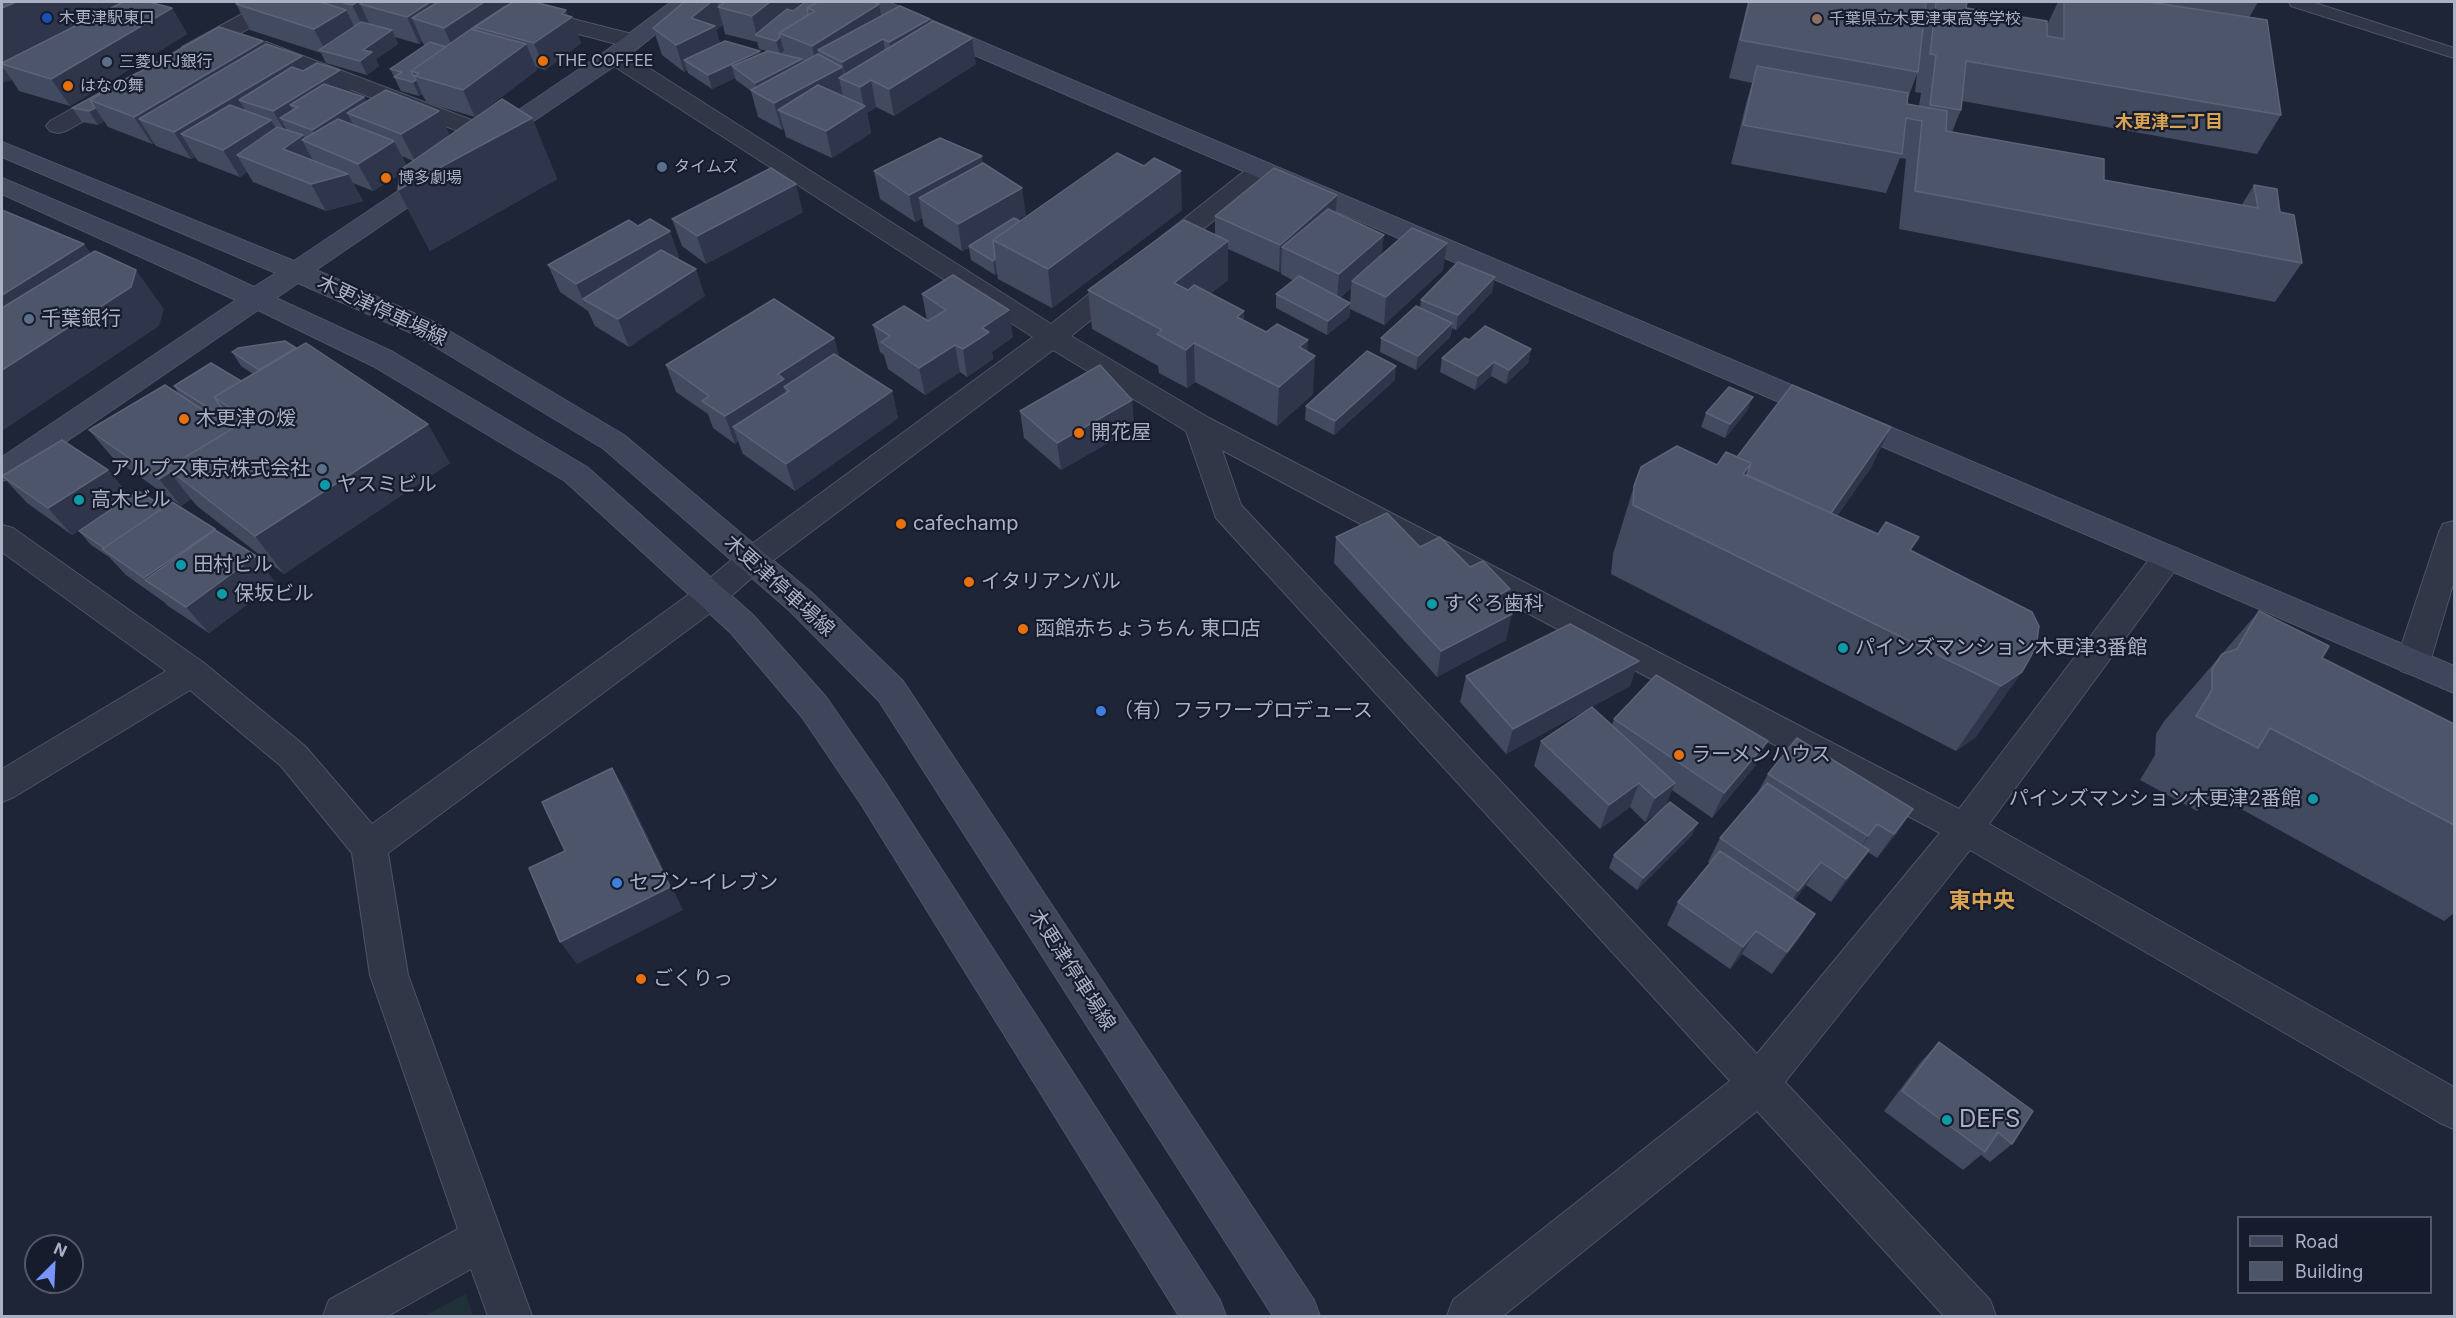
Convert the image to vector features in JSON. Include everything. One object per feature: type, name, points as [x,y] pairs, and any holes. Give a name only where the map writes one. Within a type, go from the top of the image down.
[{"type":"main road","points":[[2,471],[623,49],[684,2]]},
{"type":"main road","points":[[871,2],[2454,680]]},
{"type":"main road","name":"木更津停車場線","points":[[2,149],[296,271],[426,329],[614,441],[801,602],[891,692],[1298,1317]]},
{"type":"main road","points":[[2,185],[185,265],[383,359],[576,474],[742,624],[814,707],[873,793],[1204,1317]]},
{"type":"street","points":[[173,62],[279,2]]},
{"type":"street","points":[[483,2],[623,49],[1052,337],[1200,425],[1965,828],[2454,1109]]},
{"type":"street","points":[[225,33],[475,150]]},
{"type":"street","points":[[58,126],[131,85]]},
{"type":"street","points":[[369,847],[710,596],[752,560],[1052,337],[1261,170]]},
{"type":"street","points":[[1200,425],[1227,510],[1974,1317]]},
{"type":"street","points":[[2413,662],[2454,532]]},
{"type":"street","points":[[2,536],[192,672],[293,756],[369,847],[389,975],[510,1317]]},
{"type":"street","points":[[1469,1317],[1758,1084],[1965,828],[2168,557]]},
{"type":"street","points":[[2,788],[192,672]]},
{"type":"street","points":[[345,1317],[482,1239]]},
{"type":"lane","points":[[2297,2],[2454,53]]},
{"type":"shaded area","points":[[466,1294],[473,1316],[424,1316]]},
{"type":"building","points":[[2,2],[16,2],[2,8]]},
{"type":"building","points":[[123,2],[149,2],[172,8],[51,79],[2,64],[2,63]]},
{"type":"building","points":[[240,2],[320,2],[346,10],[314,29],[236,4]]},
{"type":"building","points":[[340,2],[357,2],[352,5]]},
{"type":"building","points":[[364,2],[430,2],[407,17],[360,4]]},
{"type":"building","points":[[438,2],[484,2],[444,28],[412,18]]},
{"type":"building","points":[[513,2],[534,2],[566,10],[562,14],[572,17],[534,43],[475,27]]},
{"type":"building","points":[[684,2],[711,2],[691,18],[715,26],[676,45],[653,28]]},
{"type":"building","points":[[725,2],[770,2],[752,16],[718,7]]},
{"type":"building","points":[[805,2],[818,2],[807,8],[808,14],[803,18],[779,33],[780,37],[776,41],[755,35],[787,9],[793,11]]},
{"type":"building","points":[[818,2],[879,4],[812,46],[779,33],[815,11],[807,8]]},
{"type":"building","points":[[1749,2],[1926,2],[1918,72],[1740,40]]},
{"type":"building","points":[[1936,2],[1967,2],[1966,8],[2047,21],[2047,36],[2064,39],[2064,2],[2149,2],[2267,20],[2281,115],[1966,61],[1961,110],[1930,105],[1936,55],[1930,54]]},
{"type":"building","points":[[900,6],[930,19],[889,42],[883,39],[842,62],[818,50]]},
{"type":"building","points":[[933,21],[972,38],[889,89],[871,80],[860,87],[839,78]]},
{"type":"building","points":[[361,22],[392,30],[363,50],[372,52],[360,61],[319,50]]},
{"type":"building","points":[[219,27],[263,41],[134,117],[90,100]]},
{"type":"building","points":[[471,29],[526,44],[463,90],[415,76],[419,73],[411,71]]},
{"type":"building","points":[[725,41],[760,51],[708,75],[684,60]]},
{"type":"building","points":[[430,42],[446,47],[411,71],[416,80],[413,82],[394,77],[402,72],[390,69]]},
{"type":"building","points":[[266,44],[302,56],[174,132],[139,119]]},
{"type":"building","points":[[768,51],[802,59],[755,83],[732,66]]},
{"type":"building","points":[[818,54],[842,67],[774,103],[751,90]]},
{"type":"building","points":[[317,63],[340,70],[273,111],[239,100],[292,67],[303,71]]},
{"type":"building","points":[[1757,66],[1908,93],[1907,104],[1947,111],[1946,131],[2104,159],[2104,180],[2258,208],[2254,185],[2277,189],[2280,212],[2294,215],[2302,263],[1915,191],[1922,121],[1906,118],[1902,154],[1743,125]]},
{"type":"building","points":[[137,73],[90,100],[95,108],[89,111],[72,108]]},
{"type":"building","points":[[324,84],[364,97],[312,130],[280,118],[298,107],[290,105]]},
{"type":"building","points":[[818,85],[865,106],[826,131],[778,110]]},
{"type":"building","points":[[386,90],[439,111],[401,134],[347,113]]},
{"type":"building","points":[[502,99],[532,118],[398,190],[400,170]]},
{"type":"building","points":[[230,105],[271,120],[223,150],[181,134]]},
{"type":"building","points":[[338,119],[394,141],[358,164],[302,140]]},
{"type":"building","points":[[277,127],[303,135],[283,149],[348,174],[311,184],[237,155]]},
{"type":"building","points":[[940,138],[982,156],[909,195],[874,171]]},
{"type":"building","points":[[1117,153],[1144,166],[1154,158],[1181,171],[1048,269],[993,240]]},
{"type":"building","points":[[983,163],[1022,188],[958,224],[919,198]]},
{"type":"building","points":[[771,168],[796,184],[697,236],[672,219]]},
{"type":"building","points":[[1274,168],[1337,195],[1280,245],[1215,216]]},
{"type":"building","points":[[1328,209],[1384,235],[1339,274],[1282,247]]},
{"type":"building","points":[[2,210],[84,244],[2,295]]},
{"type":"building","points":[[1014,218],[1020,221],[993,240],[995,259],[993,261],[969,246]]},
{"type":"building","points":[[650,219],[670,231],[576,284],[548,265],[629,220],[638,226]]},
{"type":"building","points":[[1184,220],[1228,241],[1174,283],[1188,290],[1194,285],[1244,311],[1237,317],[1266,332],[1277,324],[1308,340],[1299,347],[1315,356],[1279,387],[1194,343],[1186,350],[1157,334],[1162,330],[1088,290]]},
{"type":"building","points":[[1412,228],[1447,243],[1386,297],[1352,281]]},
{"type":"building","points":[[661,250],[696,269],[618,319],[583,299]]},
{"type":"building","points":[[95,251],[136,270],[131,287],[2,370],[2,308]]},
{"type":"building","points":[[1458,262],[1495,277],[1458,315],[1421,300]]},
{"type":"building","points":[[953,275],[1009,310],[982,328],[989,332],[963,349],[955,345],[919,368],[881,342],[890,336],[873,325],[904,306],[928,321],[946,310],[922,294]]},
{"type":"building","points":[[1299,276],[1350,303],[1328,321],[1276,294]]},
{"type":"building","points":[[774,299],[834,338],[778,374],[784,379],[725,416],[702,401],[709,396],[666,365]]},
{"type":"building","points":[[1416,306],[1452,323],[1418,356],[1381,338]]},
{"type":"building","points":[[1485,326],[1531,349],[1509,370],[1494,362],[1478,376],[1442,358],[1465,338],[1469,340]]},
{"type":"building","points":[[285,341],[296,348],[259,370],[232,352],[238,348]]},
{"type":"building","points":[[306,343],[428,424],[255,536],[167,468],[247,420],[214,397]]},
{"type":"building","points":[[1367,351],[1396,366],[1335,421],[1306,406]]},
{"type":"building","points":[[834,354],[892,391],[786,464],[733,427],[789,391],[784,387]]},
{"type":"building","points":[[211,363],[241,381],[214,397],[227,415],[223,417],[174,386]]},
{"type":"building","points":[[1100,365],[1132,400],[1057,443],[1020,411]]},
{"type":"building","points":[[165,385],[232,429],[167,468],[170,472],[159,479],[89,430]]},
{"type":"building","points":[[1792,385],[1891,427],[1831,513],[1747,475],[1751,463],[1737,457]]},
{"type":"building","points":[[1729,387],[1753,397],[1730,424],[1706,413]]},
{"type":"building","points":[[62,440],[108,470],[48,508],[2,476]]},
{"type":"building","points":[[1677,446],[1717,465],[1726,452],[1751,463],[1743,474],[1878,534],[1886,522],[1919,537],[1910,550],[2032,612],[2039,626],[2036,647],[2022,672],[2001,686],[1633,505],[1634,486],[1641,467]]},
{"type":"building","points":[[138,491],[164,507],[104,548],[79,531]]},
{"type":"building","points":[[172,502],[215,529],[144,578],[102,549]]},
{"type":"building","name":"すぐろ歯科","points":[[1387,513],[1420,547],[1440,537],[1470,567],[1483,561],[1510,589],[1495,597],[1512,614],[1441,651],[1336,537]]},
{"type":"building","name":"田村ビル","points":[[215,530],[256,556],[186,607],[145,580]]},
{"type":"building","points":[[2259,611],[2329,646],[2322,658],[2454,724],[2454,825],[2270,728],[2258,748],[2196,716],[2212,690],[2212,669],[2222,654],[2237,649]]},
{"type":"building","points":[[1570,624],[1639,661],[1513,729],[1466,676]]},
{"type":"building","points":[[1656,675],[1768,741],[1724,793],[1614,719]]},
{"type":"building","points":[[1592,707],[1675,783],[1655,798],[1639,783],[1609,805],[1541,741]]},
{"type":"building","points":[[1797,738],[1913,809],[1894,834],[1877,824],[1868,836],[1768,774]]},
{"type":"building","name":"セブン-イレブン","points":[[612,768],[670,887],[560,942],[529,868],[565,851],[542,802]]},
{"type":"building","points":[[1767,783],[1869,850],[1846,879],[1821,862],[1798,891],[1720,838]]},
{"type":"building","points":[[1670,802],[1698,823],[1643,878],[1614,855]]},
{"type":"building","points":[[1720,851],[1815,914],[1787,952],[1756,931],[1743,947],[1678,902]]},
{"type":"building","points":[[1939,1042],[2033,1111],[2012,1144],[1998,1132],[1985,1152],[1902,1091]]},
{"type":"place","name":"木更津駅東口","points":[[47,18]]},
{"type":"place","name":"千葉県立木更津東高等学校","points":[[1817,19]]},
{"type":"place","name":"THE COFFEE","points":[[543,61]]},
{"type":"place","name":"三菱UFJ銀行","points":[[107,62]]},
{"type":"place","name":"はなの舞","points":[[68,86]]},
{"type":"place","name":"タイムズ","points":[[662,167]]},
{"type":"place","name":"博多劇場","points":[[386,178]]},
{"type":"place","name":"千葉銀行","points":[[29,319]]},
{"type":"place","name":"木更津の煖","points":[[184,419]]},
{"type":"place","name":"開花屋","points":[[1079,433]]},
{"type":"place","name":"アルプス東京株式会社","points":[[322,469]]},
{"type":"place","name":"ヤスミビル","points":[[325,485]]},
{"type":"place","name":"高木ビル","points":[[79,500]]},
{"type":"place","name":"cafechamp","points":[[901,524]]},
{"type":"place","name":"田村ビル","points":[[181,565]]},
{"type":"place","name":"イタリアンバル","points":[[969,582]]},
{"type":"place","name":"保坂ビル","points":[[222,594]]},
{"type":"place","name":"すぐろ歯科","points":[[1432,604]]},
{"type":"place","name":"函館赤ちょうちん 東口店","points":[[1023,629]]},
{"type":"place","name":"パインズマンション木更津3番館","points":[[1843,648]]},
{"type":"place","name":"（有）フラワープロデュース","points":[[1101,711]]},
{"type":"place","name":"ラーメンハウス","points":[[1679,755]]},
{"type":"place","name":"パインズマンション木更津2番館","points":[[2313,799]]},
{"type":"place","name":"セブン-イレブン","points":[[617,883]]},
{"type":"place","name":"ごくりっ","points":[[641,979]]},
{"type":"place","name":"DEFS","points":[[1947,1120]]},
{"type":"district","name":"木更津二丁目","points":[[2169,123]]},
{"type":"district","name":"東中央","points":[[1982,901]]}]
